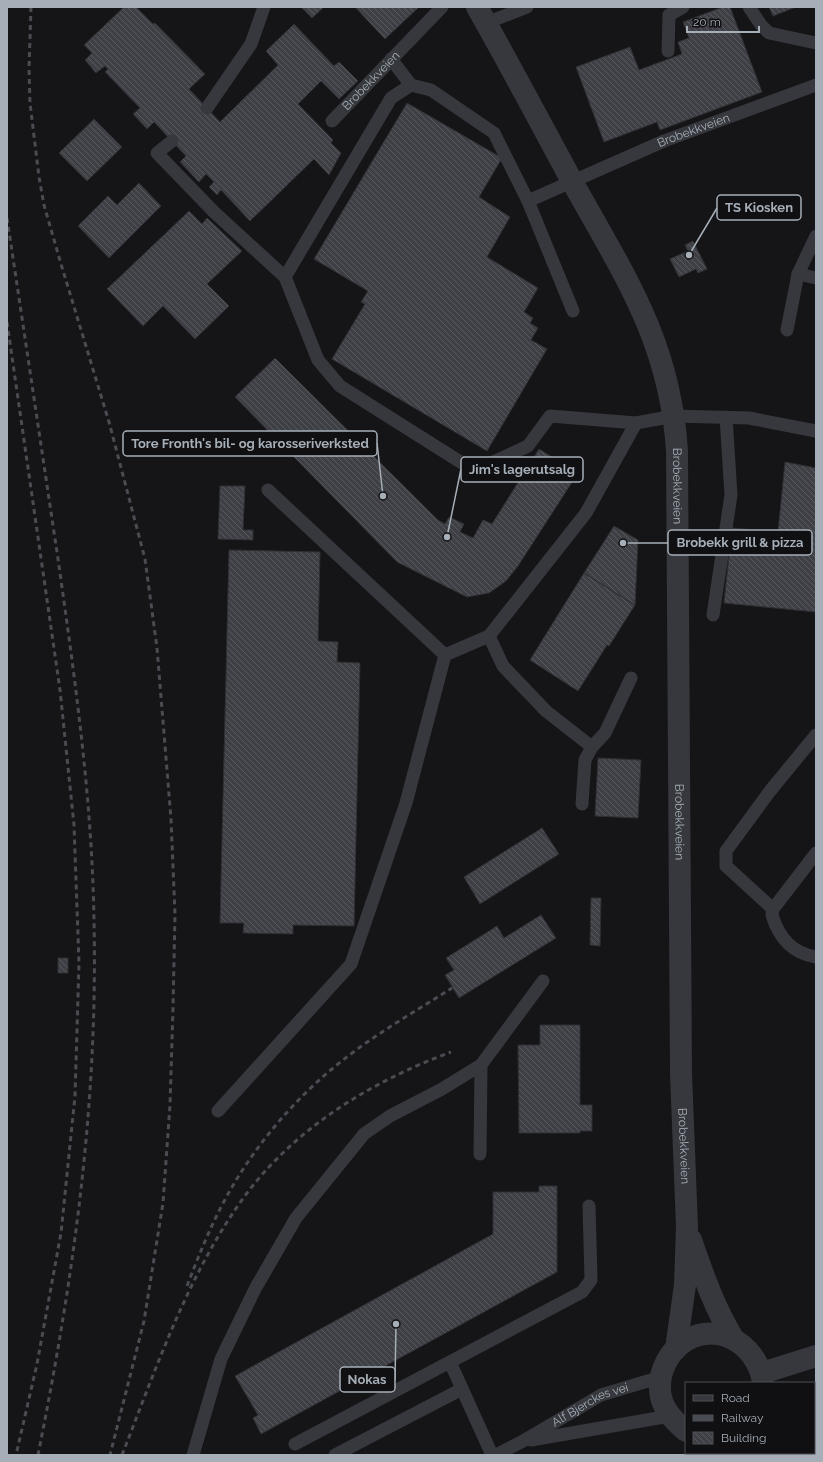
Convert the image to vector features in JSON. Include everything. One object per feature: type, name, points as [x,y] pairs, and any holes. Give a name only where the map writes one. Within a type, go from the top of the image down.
[{"type":"street","name":"Brobekkveien","points":[[482,15],[642,309],[659,350],[674,416],[677,458],[681,1074],[686,1227],[685,1285],[676,1348]]},
{"type":"street","name":"Brobekkveien","points":[[686,1227],[709,1292],[720,1316],[733,1338]]},
{"type":"street","points":[[685,1430],[670,1416],[661,1397],[661,1377],[666,1362],[676,1348],[693,1337],[713,1334],[733,1338],[746,1347],[756,1358],[763,1378],[816,1356]]},
{"type":"lane","points":[[207,108],[251,44],[264,7]]},
{"type":"lane","name":"Brobekkveien","points":[[332,120],[442,7]]},
{"type":"lane","name":"Brobekkveien","points":[[482,15],[527,7]]},
{"type":"lane","points":[[668,51],[668,18],[671,12],[683,7]]},
{"type":"lane","points":[[749,7],[761,25],[769,33],[816,42]]},
{"type":"lane","points":[[391,59],[411,85],[431,90],[494,133],[528,201],[573,311]]},
{"type":"lane","points":[[285,278],[391,98],[411,85]]},
{"type":"lane","name":"Brobekkveien","points":[[572,181],[664,141],[816,85]]},
{"type":"lane","points":[[172,141],[157,153],[214,212],[285,278],[318,360],[340,386],[462,463],[489,464],[528,446],[550,416],[636,423],[674,416],[749,418],[816,432]]},
{"type":"lane","points":[[528,201],[572,181]]},
{"type":"lane","points":[[787,330],[798,274],[816,236]]},
{"type":"lane","points":[[798,274],[816,278]]},
{"type":"lane","points":[[713,615],[731,495],[726,417]]},
{"type":"lane","points":[[445,655],[489,636],[586,513],[636,423]]},
{"type":"lane","points":[[268,490],[445,655]]},
{"type":"lane","points":[[489,636],[503,666],[546,711],[592,747]]},
{"type":"lane","points":[[218,1111],[352,964],[406,803],[445,655]]},
{"type":"lane","points":[[582,804],[585,760],[592,747],[605,733],[631,678]]},
{"type":"lane","points":[[773,909],[726,866],[726,851],[770,791],[816,735]]},
{"type":"lane","points":[[816,853],[773,909],[772,915],[773,920],[787,943],[796,952],[816,957]]},
{"type":"lane","points":[[193,1455],[221,1359],[255,1289],[296,1218],[364,1134],[390,1116],[442,1089],[481,1065],[542,980]]},
{"type":"lane","points":[[480,1154],[481,1065]]},
{"type":"lane","points":[[295,1444],[582,1292],[592,1280],[589,1206]]},
{"type":"lane","points":[[450,1362],[492,1455]]},
{"type":"lane","name":"Alf Bjerckes vei","points":[[496,1455],[523,1441],[601,1395],[661,1377]]},
{"type":"lane","points":[[335,1455],[462,1389]]},
{"type":"lane","name":"Alf Bjerckes vei","points":[[523,1441],[670,1416]]},
{"type":"building","points":[[124,7],[136,7],[153,24],[155,23],[205,74],[189,89],[220,122],[278,65],[266,51],[294,24],[334,66],[339,62],[358,81],[339,99],[321,81],[298,104],[333,140],[331,143],[341,153],[329,175],[314,159],[250,221],[221,190],[217,195],[209,187],[214,182],[206,174],[199,182],[180,162],[186,156],[154,122],[147,129],[133,114],[140,108],[105,72],[108,69],[105,66],[96,73],[85,60],[92,53],[84,45]]},
{"type":"building","points":[[301,7],[324,7],[312,18]]},
{"type":"building","points":[[355,7],[419,7],[385,39]]},
{"type":"building","points":[[723,7],[730,7],[762,92],[660,130],[657,122],[604,142],[576,67],[630,47],[639,70],[682,54],[678,42],[689,38],[683,22]]},
{"type":"building","points":[[769,7],[796,7],[773,16]]},
{"type":"building","points":[[407,103],[502,158],[479,197],[510,217],[487,257],[538,288],[524,312],[533,318],[530,323],[538,328],[531,340],[547,349],[487,451],[332,359],[365,304],[361,302],[368,291],[314,259]]},
{"type":"building","points":[[94,119],[122,147],[87,181],[59,153]]},
{"type":"building","points":[[139,183],[161,206],[109,258],[78,226],[108,196],[117,205]]},
{"type":"building","points":[[189,211],[202,224],[207,218],[242,251],[207,284],[229,306],[195,339],[163,306],[143,326],[107,289]]},
{"type":"building","points":[[693,241],[707,269],[698,273],[696,269],[679,277],[670,259],[688,251],[685,245]]},
{"type":"building","points":[[275,358],[438,520],[445,524],[449,517],[464,524],[460,532],[473,538],[483,520],[492,524],[539,449],[578,473],[518,566],[506,581],[489,593],[467,597],[397,562],[235,397]]},
{"type":"building","points":[[785,462],[816,468],[816,612],[724,603],[732,528],[778,532]]},
{"type":"building","points":[[220,486],[245,486],[243,530],[253,530],[253,540],[218,539]]},
{"type":"building","points":[[614,526],[638,540],[635,605],[584,573]]},
{"type":"building","points":[[229,550],[320,552],[318,641],[338,642],[337,662],[360,663],[354,926],[293,925],[293,934],[243,933],[244,923],[220,923]]},
{"type":"building","points":[[584,573],[635,605],[609,646],[607,645],[578,691],[530,660]]},
{"type":"building","points":[[598,758],[641,760],[638,818],[595,816]]},
{"type":"building","points":[[542,828],[559,854],[480,904],[464,877]]},
{"type":"building","points":[[591,898],[601,898],[600,946],[590,945]]},
{"type":"building","points":[[541,915],[556,938],[459,998],[445,975],[454,970],[446,958],[497,926],[504,938]]},
{"type":"building","points":[[58,958],[68,958],[68,973],[58,973]]},
{"type":"building","points":[[540,1025],[580,1025],[580,1105],[592,1105],[592,1131],[580,1131],[580,1133],[519,1133],[518,1045],[540,1045]]},
{"type":"building","points":[[539,1186],[557,1186],[557,1272],[261,1434],[253,1418],[258,1415],[235,1376],[493,1234],[493,1192],[539,1192]]},
{"type":"railway","points":[[31,7],[29,69],[30,103],[39,177],[44,205],[109,422],[145,559],[157,648],[171,819],[175,914],[170,1105],[163,1203],[144,1321],[110,1455]]},
{"type":"railway","points":[[7,218],[58,559],[82,739],[93,875],[94,988],[88,1123],[73,1255],[51,1388],[38,1455]]},
{"type":"railway","points":[[7,322],[60,690],[74,825],[79,963],[75,1096],[61,1233],[37,1364],[16,1455]]},
{"type":"railway","points":[[187,1286],[210,1229],[231,1189],[258,1148],[289,1110],[325,1075],[356,1050],[383,1031],[452,988]]},
{"type":"railway","points":[[122,1455],[162,1354],[191,1287],[226,1223],[247,1193],[267,1169],[290,1146],[339,1108],[366,1091],[451,1052]]},
{"type":"place","name":"TS Kiosken","points":[[689,255]]},
{"type":"place","name":"Tore Fronth's bil- og karosseriverksted","points":[[383,496]]},
{"type":"place","name":"Jim's lagerutsalg","points":[[447,537]]},
{"type":"place","name":"Brobekk grill & pizza","points":[[623,543]]},
{"type":"place","name":"Nokas","points":[[396,1324]]}]
